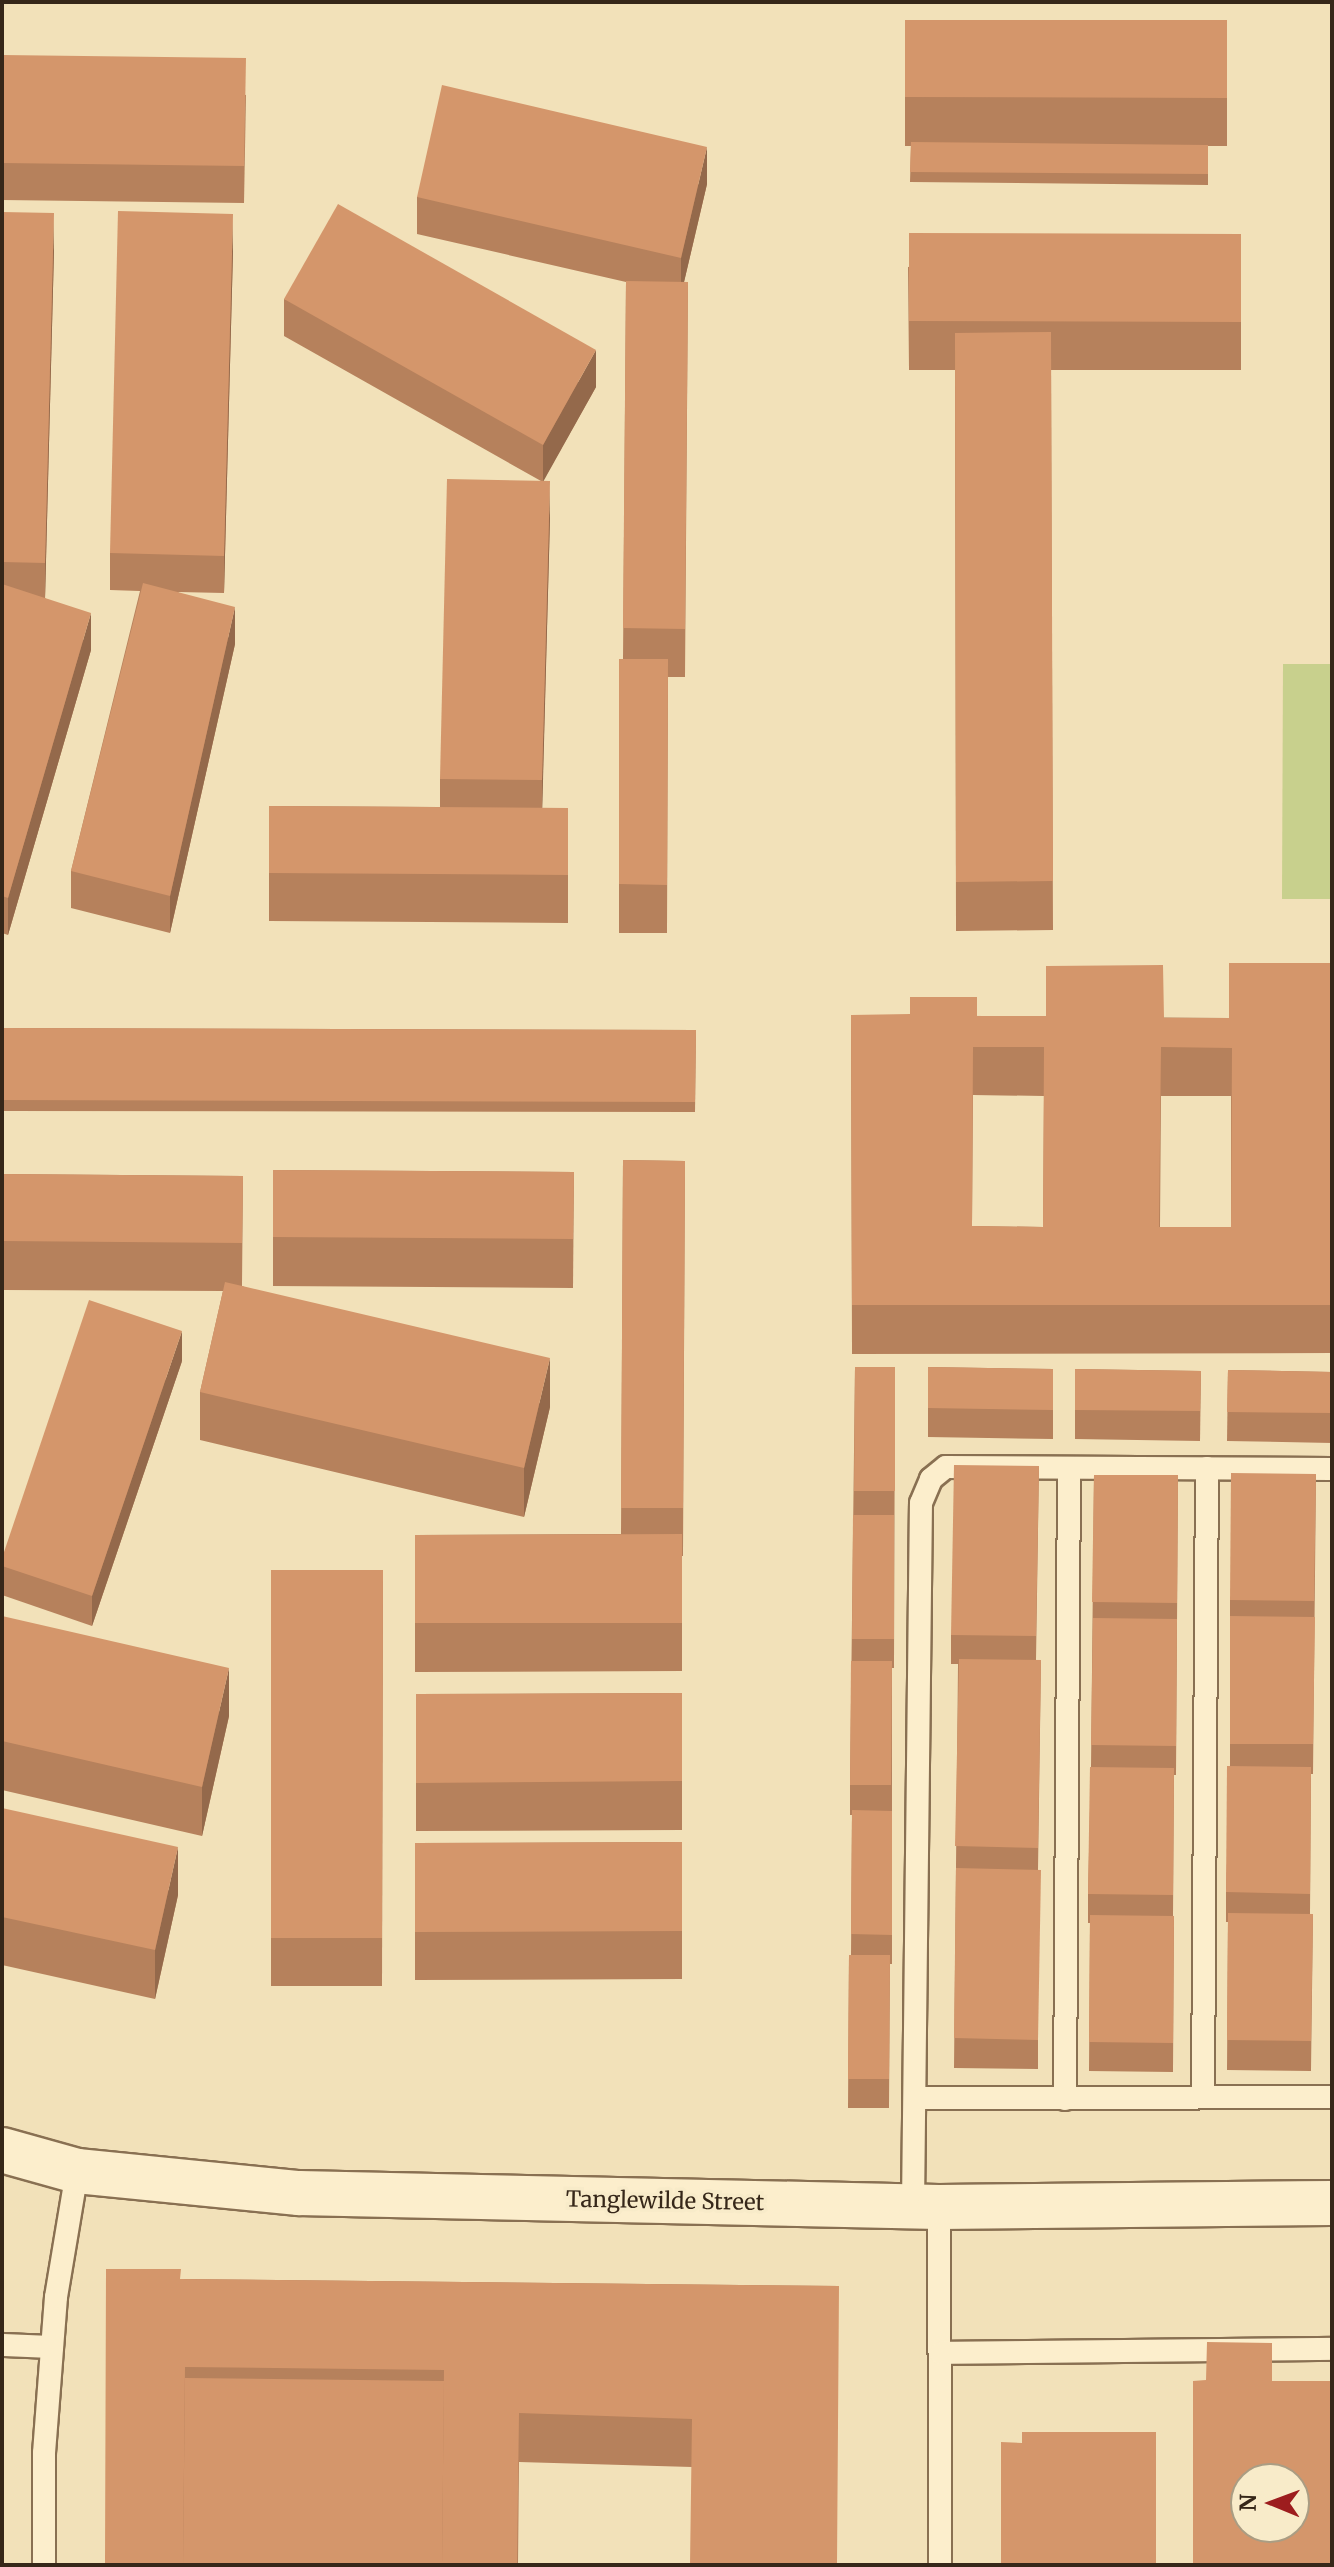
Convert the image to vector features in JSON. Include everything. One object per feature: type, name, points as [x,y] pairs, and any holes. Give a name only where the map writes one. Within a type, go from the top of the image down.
[{"type":"street","name":"Tanglewilde Street","points":[[2,2150],[77,2171],[299,2193],[926,2207],[1332,2203]]},
{"type":"lane","points":[[940,2565],[941,2353],[915,2098],[921,1503],[931,1479],[946,1467],[1332,1469]]},
{"type":"lane","points":[[1065,2099],[1069,1468]]},
{"type":"lane","points":[[1203,2097],[1207,1468]]},
{"type":"lane","points":[[915,2098],[1332,2097]]},
{"type":"lane","points":[[44,2565],[44,2453],[52,2347],[77,2171]]},
{"type":"lane","points":[[2,2345],[52,2347]]},
{"type":"lane","points":[[941,2353],[1332,2349]]},
{"type":"green space","points":[[1283,664],[1332,664],[1332,899],[1282,899]]},
{"type":"building","points":[[905,20],[1227,20],[1227,98],[905,97]]},
{"type":"building","points":[[2,55],[246,58],[244,166],[2,163]]},
{"type":"building","points":[[442,85],[707,147],[681,258],[417,197]]},
{"type":"building","points":[[911,142],[1208,145],[1208,174],[910,172]]},
{"type":"building","points":[[338,204],[596,350],[543,445],[284,299]]},
{"type":"building","points":[[118,211],[233,214],[224,556],[110,553]]},
{"type":"building","points":[[2,212],[54,213],[45,563],[2,562]]},
{"type":"building","points":[[909,233],[1241,234],[1241,322],[909,321]]},
{"type":"building","points":[[626,281],[688,282],[685,629],[623,628]]},
{"type":"building","points":[[1051,332],[1053,881],[956,882],[955,333]]},
{"type":"building","points":[[447,479],[550,481],[542,780],[440,779]]},
{"type":"building","points":[[143,583],[235,607],[170,896],[71,871]]},
{"type":"building","points":[[2,584],[91,613],[8,898],[2,896]]},
{"type":"building","points":[[619,659],[668,659],[667,885],[619,884]]},
{"type":"building","points":[[269,806],[568,808],[568,875],[269,873]]},
{"type":"building","points":[[1229,963],[1332,963],[1332,1305],[852,1305],[851,1015],[910,1014],[910,997],[977,997],[977,1016],[1046,1016],[1046,966],[1163,965],[1164,1018],[1229,1018]],"holes":[[[973,1047],[1044,1047],[1043,1227],[972,1226]],[[1161,1047],[1232,1048],[1231,1227],[1159,1227]]]},
{"type":"building","points":[[2,1028],[696,1030],[695,1102],[2,1100]]},
{"type":"building","points":[[623,1160],[685,1161],[683,1508],[621,1508]]},
{"type":"building","points":[[273,1170],[574,1172],[573,1239],[273,1237]]},
{"type":"building","points":[[2,1174],[243,1176],[242,1243],[2,1241]]},
{"type":"building","points":[[225,1282],[550,1358],[524,1468],[200,1392]]},
{"type":"building","points":[[89,1300],[182,1331],[92,1596],[2,1566],[2,1558]]},
{"type":"building","points":[[855,1367],[895,1367],[895,1491],[854,1491]]},
{"type":"building","points":[[928,1367],[1053,1369],[1053,1410],[928,1408]]},
{"type":"building","points":[[1075,1369],[1201,1371],[1200,1411],[1075,1410]]},
{"type":"building","points":[[1228,1370],[1332,1372],[1332,1413],[1227,1412]]},
{"type":"building","points":[[954,1465],[1039,1466],[1036,1636],[951,1635]]},
{"type":"building","points":[[1231,1473],[1316,1474],[1314,1601],[1230,1600]]},
{"type":"building","points":[[1094,1475],[1178,1475],[1177,1603],[1092,1602]]},
{"type":"building","points":[[853,1515],[894,1515],[894,1639],[852,1639]]},
{"type":"building","points":[[682,1534],[682,1623],[415,1623],[415,1535]]},
{"type":"building","points":[[271,1570],[383,1570],[382,1938],[271,1938]]},
{"type":"building","points":[[2,1616],[229,1668],[202,1787],[2,1741]]},
{"type":"building","points":[[1230,1616],[1315,1617],[1313,1744],[1230,1744]]},
{"type":"building","points":[[1093,1618],[1177,1619],[1176,1746],[1091,1745]]},
{"type":"building","points":[[959,1659],[1041,1660],[1038,1848],[955,1846]]},
{"type":"building","points":[[851,1661],[892,1661],[891,1785],[850,1785]]},
{"type":"building","points":[[682,1693],[682,1781],[416,1783],[416,1694]]},
{"type":"building","points":[[1227,1766],[1311,1767],[1310,1894],[1226,1892]]},
{"type":"building","points":[[1090,1767],[1174,1768],[1173,1895],[1088,1894]]},
{"type":"building","points":[[2,1808],[178,1847],[155,1950],[2,1917]]},
{"type":"building","points":[[852,1810],[892,1811],[892,1935],[851,1934]]},
{"type":"building","points":[[682,1842],[682,1931],[415,1932],[415,1843]]},
{"type":"building","points":[[956,1868],[1041,1870],[1038,2040],[954,2038]]},
{"type":"building","points":[[1228,1913],[1313,1914],[1311,2041],[1227,2040]]},
{"type":"building","points":[[1090,1915],[1174,1916],[1173,2043],[1089,2042]]},
{"type":"building","points":[[849,1955],[890,1955],[889,2079],[848,2079]]},
{"type":"building","points":[[106,2269],[181,2269],[180,2279],[839,2286],[837,2565],[690,2565],[692,2419],[519,2413],[517,2565],[442,2565],[444,2370],[185,2367],[183,2565],[105,2565]]},
{"type":"building","points":[[1207,2342],[1272,2343],[1272,2381],[1332,2381],[1332,2565],[1193,2565],[1193,2381],[1206,2380]]},
{"type":"building","points":[[185,2378],[444,2381],[442,2565],[183,2565]]},
{"type":"building","points":[[1022,2432],[1156,2432],[1156,2565],[1001,2565],[1001,2442],[1022,2443]]}]
